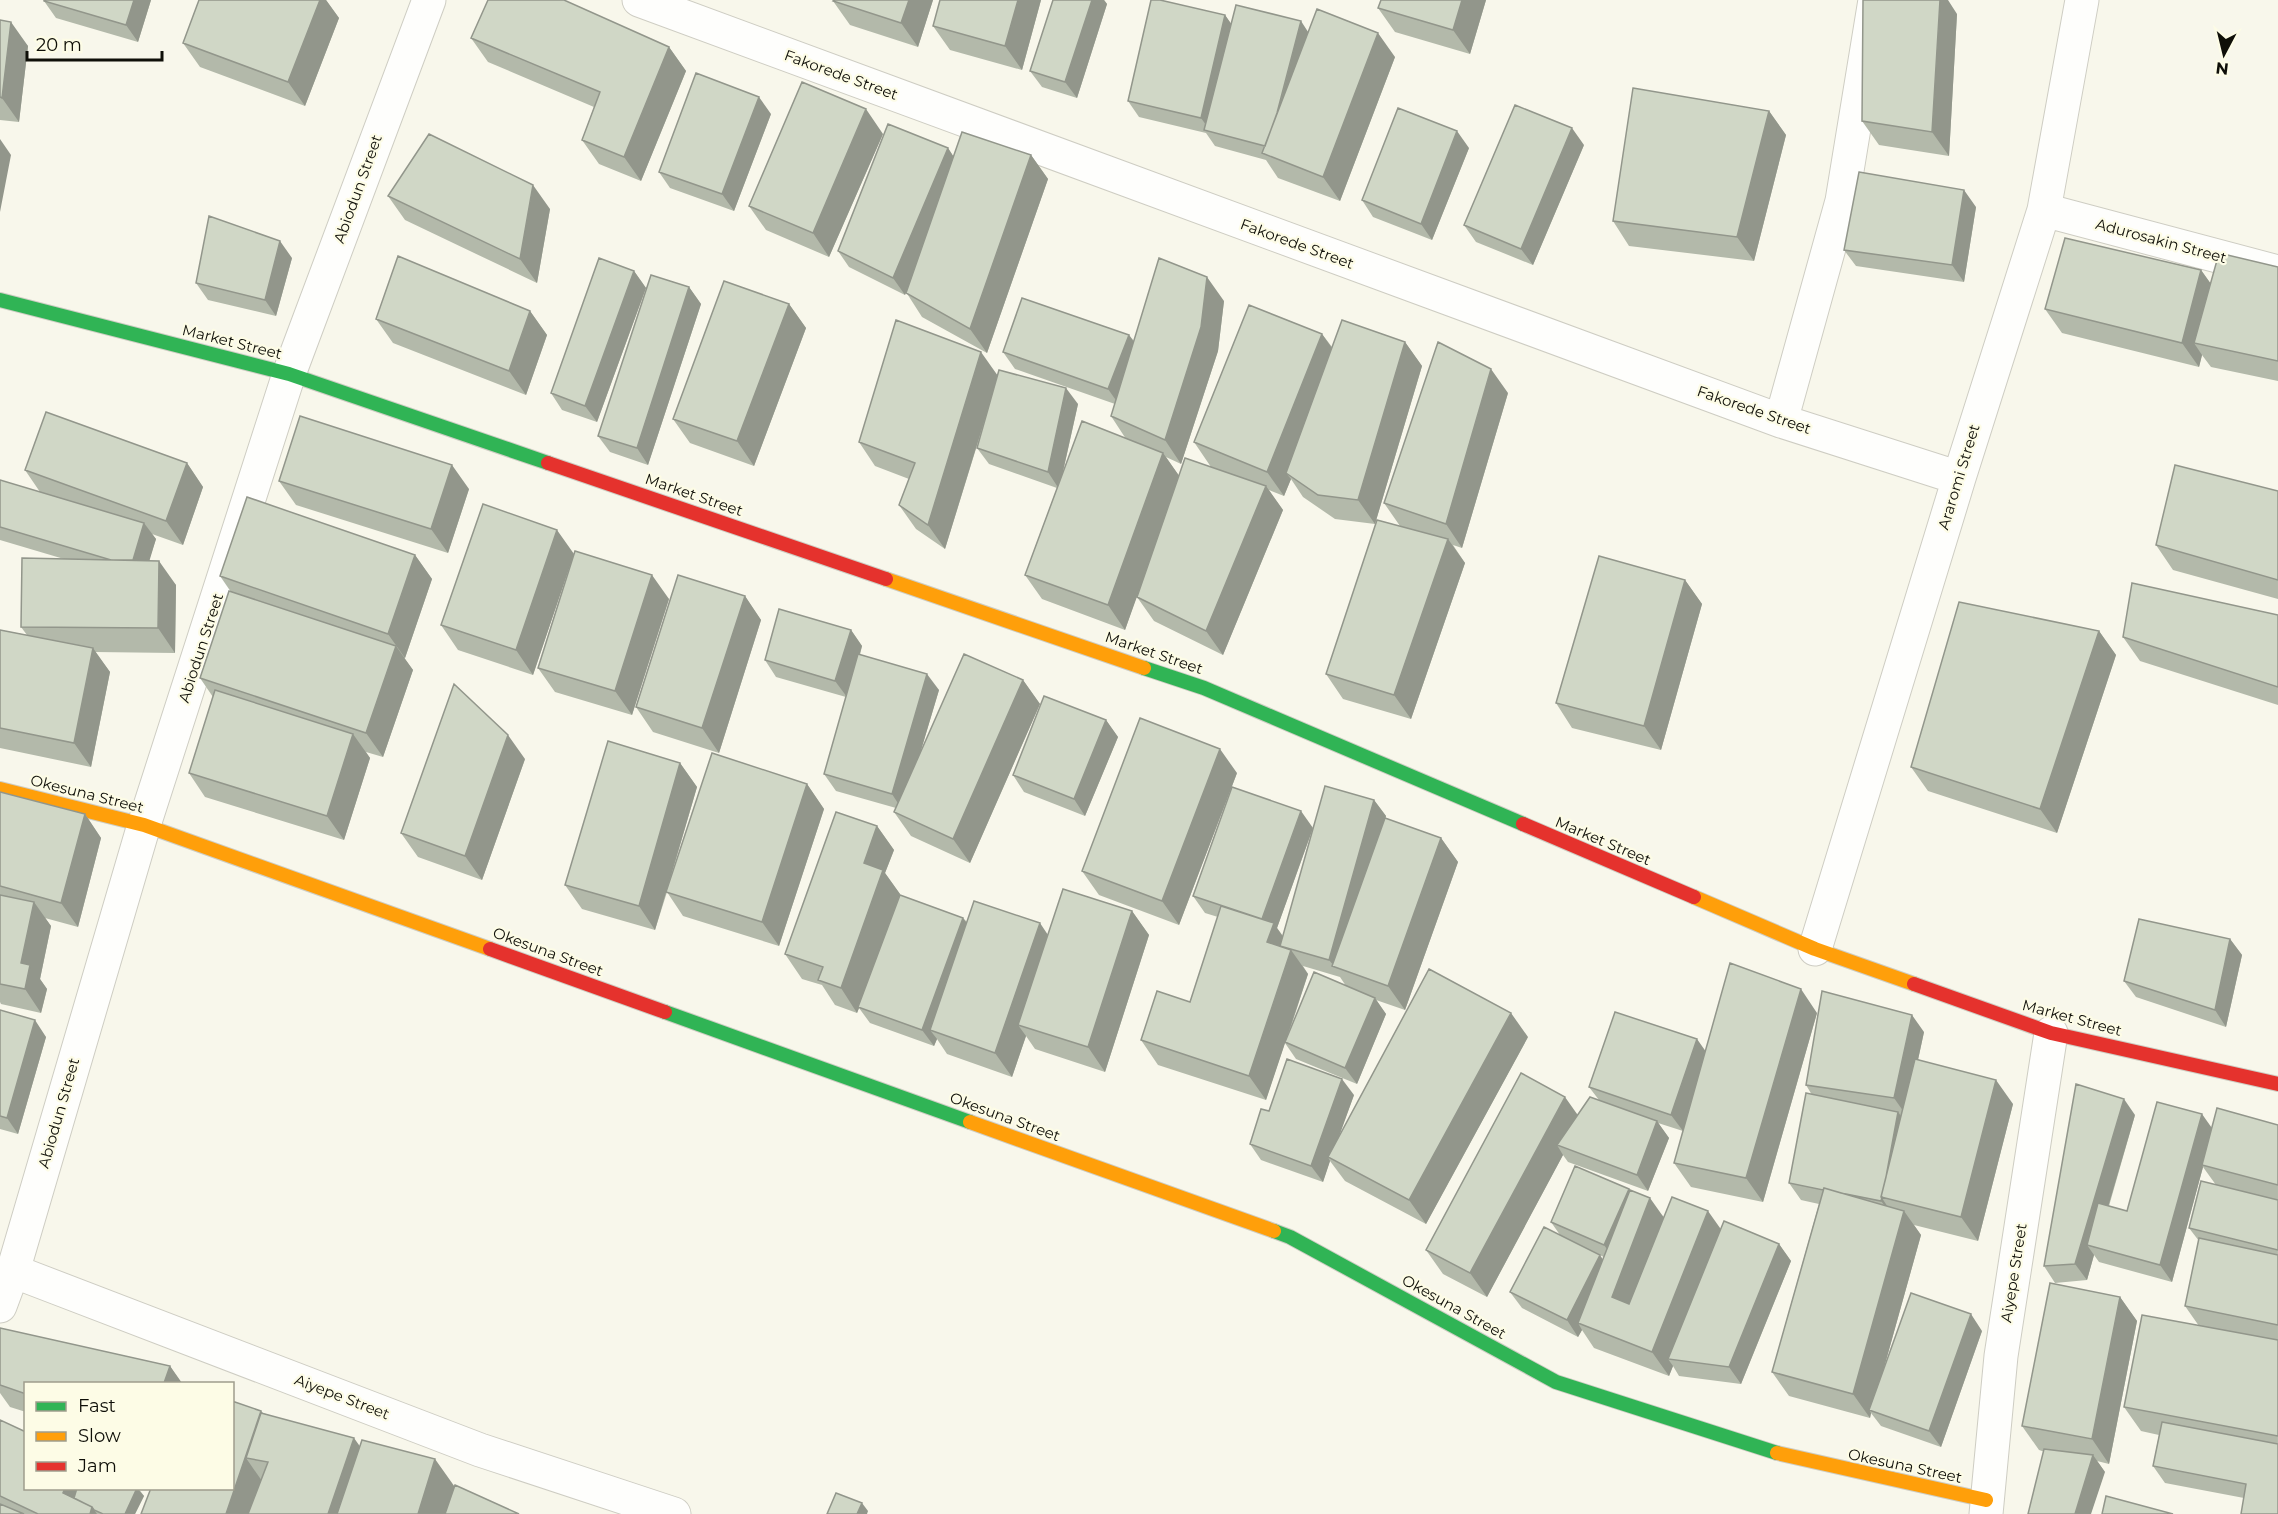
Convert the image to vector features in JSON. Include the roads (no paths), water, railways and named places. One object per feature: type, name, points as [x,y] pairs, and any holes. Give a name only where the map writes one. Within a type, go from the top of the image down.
[{"type":"street","name":"Abiodun Street","points":[[0,1306],[13,1271],[144,825],[289,374],[429,0]]},
{"type":"street","name":"Fakorede Street","points":[[639,0],[1781,421],[1959,478]]},
{"type":"street","points":[[1781,421],[1842,201],[1875,0]]},
{"type":"street","name":"Araromi Street","points":[[1815,949],[1959,478],[2044,210],[2082,0]]},
{"type":"street","name":"Adurosakin Street","points":[[2044,210],[2278,273]]},
{"type":"street","name":"Market Street","points":[[0,300],[289,374],[1204,688],[1815,949],[2051,1033],[2278,1084]]},
{"type":"street","name":"Okesuna Street","points":[[0,789],[144,825],[1290,1237],[1556,1382],[1797,1460],[1986,1507]]},
{"type":"street","name":"Aiyepe Street","points":[[1986,1507],[2001,1356],[2051,1033]]},
{"type":"street","name":"Aiyepe Street","points":[[13,1271],[480,1450],[674,1514]]}]
